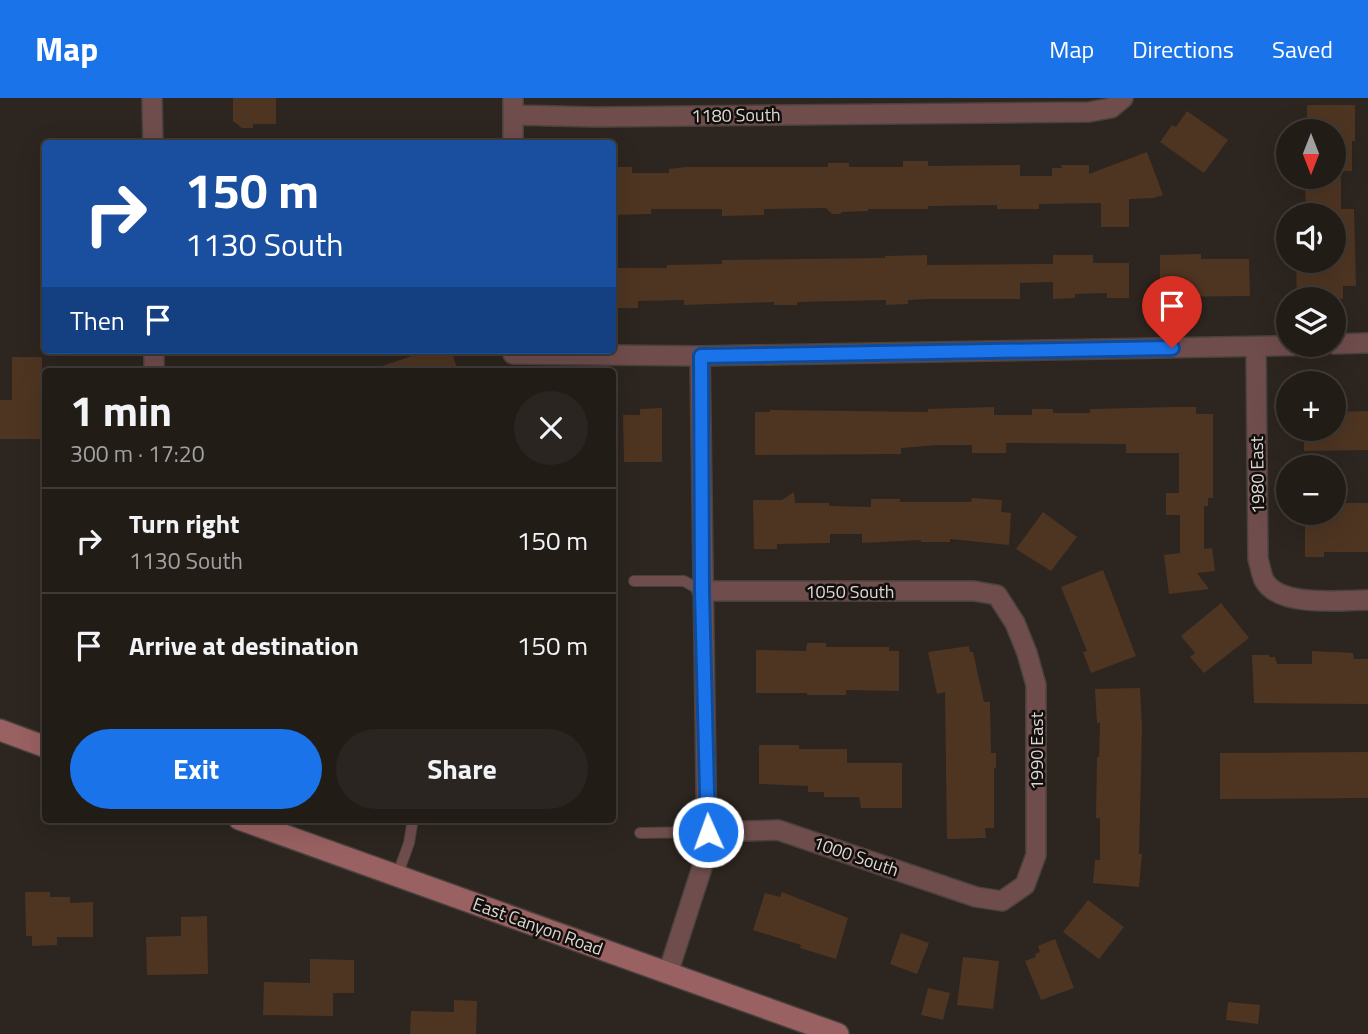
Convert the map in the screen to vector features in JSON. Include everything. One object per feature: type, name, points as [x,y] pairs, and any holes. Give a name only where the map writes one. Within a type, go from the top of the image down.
[{"type":"main road","points":[[0,730],[42,746]]},
{"type":"main road","name":"East Canyon Road","points":[[250,823],[838,1034]]},
{"type":"street","points":[[152,98],[153,140]]},
{"type":"street","name":"1180 South","points":[[513,106],[595,117],[1089,112],[1111,108],[1123,98]]},
{"type":"street","points":[[513,106],[513,140]]},
{"type":"street","points":[[1346,344],[1368,343]]},
{"type":"street","points":[[607,354],[701,356],[1276,346]]},
{"type":"street","name":"1980 East","points":[[1256,347],[1258,559],[1265,582],[1281,595],[1304,600],[1368,600]]},
{"type":"street","points":[[668,973],[707,852],[701,356]]},
{"type":"street","name":"1050 South","points":[[702,591],[974,591],[997,595]]},
{"type":"street","name":"1990 East","points":[[997,595],[1015,623],[1036,685],[1036,855],[1025,885],[1002,901]]},
{"type":"street","name":"1000 South","points":[[708,832],[778,830],[976,897],[1002,901]]},
{"type":"lane","points":[[634,581],[684,581],[702,591]]},
{"type":"lane","points":[[397,876],[409,843],[412,823]]},
{"type":"lane","points":[[640,833],[708,832]]},
{"type":"building","points":[[233,98],[276,98],[276,124],[253,124],[253,128],[242,128],[233,121]]},
{"type":"building","points":[[1307,105],[1355,105],[1352,171],[1346,171],[1346,119],[1307,119]]},
{"type":"building","points":[[1187,111],[1228,140],[1204,173],[1160,142],[1172,125],[1176,127]]},
{"type":"building","points":[[1147,152],[1163,195],[1129,199],[1129,227],[1101,227],[1101,203],[1039,204],[1039,209],[997,209],[997,205],[928,206],[928,209],[868,209],[840,214],[832,214],[826,208],[764,209],[764,215],[722,216],[722,209],[651,209],[651,214],[616,215],[616,167],[632,167],[632,173],[669,173],[669,169],[686,167],[828,167],[828,163],[849,163],[849,167],[903,167],[903,161],[928,161],[928,166],[1020,165],[1020,176],[1052,176],[1052,168],[1062,168],[1061,165],[1089,165],[1089,174]]},
{"type":"building","points":[[1305,189],[1341,189],[1341,203],[1306,203]]},
{"type":"building","points":[[1346,209],[1354,209],[1356,286],[1297,287],[1296,273],[1346,273]]},
{"type":"building","points":[[1201,254],[1201,259],[1249,259],[1250,296],[1160,297],[1160,255]]},
{"type":"building","points":[[927,255],[927,265],[1053,264],[1053,255],[1093,255],[1093,263],[1129,263],[1129,298],[1107,298],[1107,293],[1075,294],[1075,298],[1053,299],[1053,282],[1020,283],[1020,299],[928,299],[908,300],[908,304],[886,305],[886,300],[797,302],[797,305],[774,305],[774,302],[684,305],[684,300],[638,301],[638,308],[616,308],[616,268],[722,264],[722,260]]},
{"type":"building","points":[[418,354],[452,354],[457,368],[376,368]]},
{"type":"building","points":[[12,357],[42,357],[42,439],[0,439],[0,400],[12,400]]},
{"type":"building","points":[[994,407],[994,415],[1032,415],[1032,409],[1053,409],[1053,413],[1090,413],[1090,409],[1176,407],[1196,407],[1196,414],[1213,414],[1213,498],[1208,498],[1208,506],[1204,506],[1204,549],[1212,548],[1215,571],[1197,573],[1209,589],[1169,594],[1164,555],[1180,553],[1180,515],[1166,515],[1166,493],[1179,493],[1179,453],[1126,453],[1126,444],[1006,443],[1006,453],[972,453],[972,445],[938,445],[901,448],[901,454],[755,455],[755,412],[928,412],[928,409]]},
{"type":"building","points":[[662,408],[662,462],[624,462],[623,415],[640,415],[640,409]]},
{"type":"building","points":[[1368,411],[1368,450],[1304,451],[1304,441],[1346,441],[1346,412]]},
{"type":"building","points":[[794,492],[795,503],[829,503],[829,506],[871,507],[871,499],[900,499],[900,502],[971,502],[972,498],[1002,500],[1001,512],[1011,513],[1009,545],[950,539],[950,542],[921,540],[862,543],[862,534],[830,534],[830,543],[777,544],[777,549],[754,549],[753,500],[782,500]]},
{"type":"building","points":[[1346,503],[1368,503],[1368,552],[1324,552],[1324,557],[1305,557],[1305,525],[1346,525]]},
{"type":"building","points":[[1043,512],[1077,537],[1051,571],[1016,549]]},
{"type":"building","points":[[1103,570],[1136,656],[1091,673],[1083,652],[1087,651],[1061,587]]},
{"type":"building","points":[[1221,603],[1249,638],[1204,673],[1190,657],[1195,653],[1181,636]]},
{"type":"building","points":[[807,643],[826,643],[826,647],[889,647],[889,651],[899,651],[899,691],[846,690],[846,695],[756,693],[756,650],[806,651]]},
{"type":"building","points":[[969,646],[970,652],[973,652],[984,702],[990,702],[991,753],[996,753],[994,828],[985,828],[986,838],[947,839],[945,692],[937,694],[928,652]]},
{"type":"building","points":[[1312,651],[1353,653],[1354,659],[1368,659],[1368,704],[1254,703],[1252,655],[1275,657],[1277,664],[1312,664]]},
{"type":"building","points":[[1140,688],[1142,728],[1139,854],[1142,854],[1139,887],[1093,883],[1095,860],[1100,860],[1100,818],[1096,818],[1100,723],[1097,723],[1095,689]]},
{"type":"building","points":[[759,745],[799,745],[799,749],[847,749],[847,763],[902,763],[902,808],[861,808],[859,797],[824,797],[824,792],[808,792],[808,786],[759,784]]},
{"type":"building","points":[[1368,752],[1368,798],[1220,799],[1220,753]]},
{"type":"building","points":[[25,892],[50,892],[50,897],[70,897],[70,903],[93,902],[93,937],[57,937],[57,945],[32,946],[32,936],[26,936]]},
{"type":"building","points":[[782,892],[848,918],[836,959],[753,930],[765,893],[780,897]]},
{"type":"building","points":[[1088,900],[1124,927],[1099,959],[1063,932]]},
{"type":"building","points":[[207,916],[208,974],[147,975],[146,937],[181,936],[181,917]]},
{"type":"building","points":[[901,933],[929,943],[917,974],[890,964]]},
{"type":"building","points":[[1055,939],[1074,988],[1041,1000],[1025,961],[1036,957],[1035,954],[1040,952],[1038,946]]},
{"type":"building","points":[[963,957],[999,961],[993,1009],[957,1005]]},
{"type":"building","points":[[310,959],[354,960],[354,993],[333,993],[333,1016],[263,1015],[264,982],[310,983]]},
{"type":"building","points":[[928,988],[950,993],[943,1020],[921,1015]]},
{"type":"building","points":[[454,1000],[477,1001],[476,1034],[410,1034],[411,1011],[454,1012]]},
{"type":"building","points":[[1228,1002],[1260,1005],[1258,1024],[1226,1020]]},
{"type":"route","points":[[708,832],[702,591],[701,356],[1172,348]]}]
